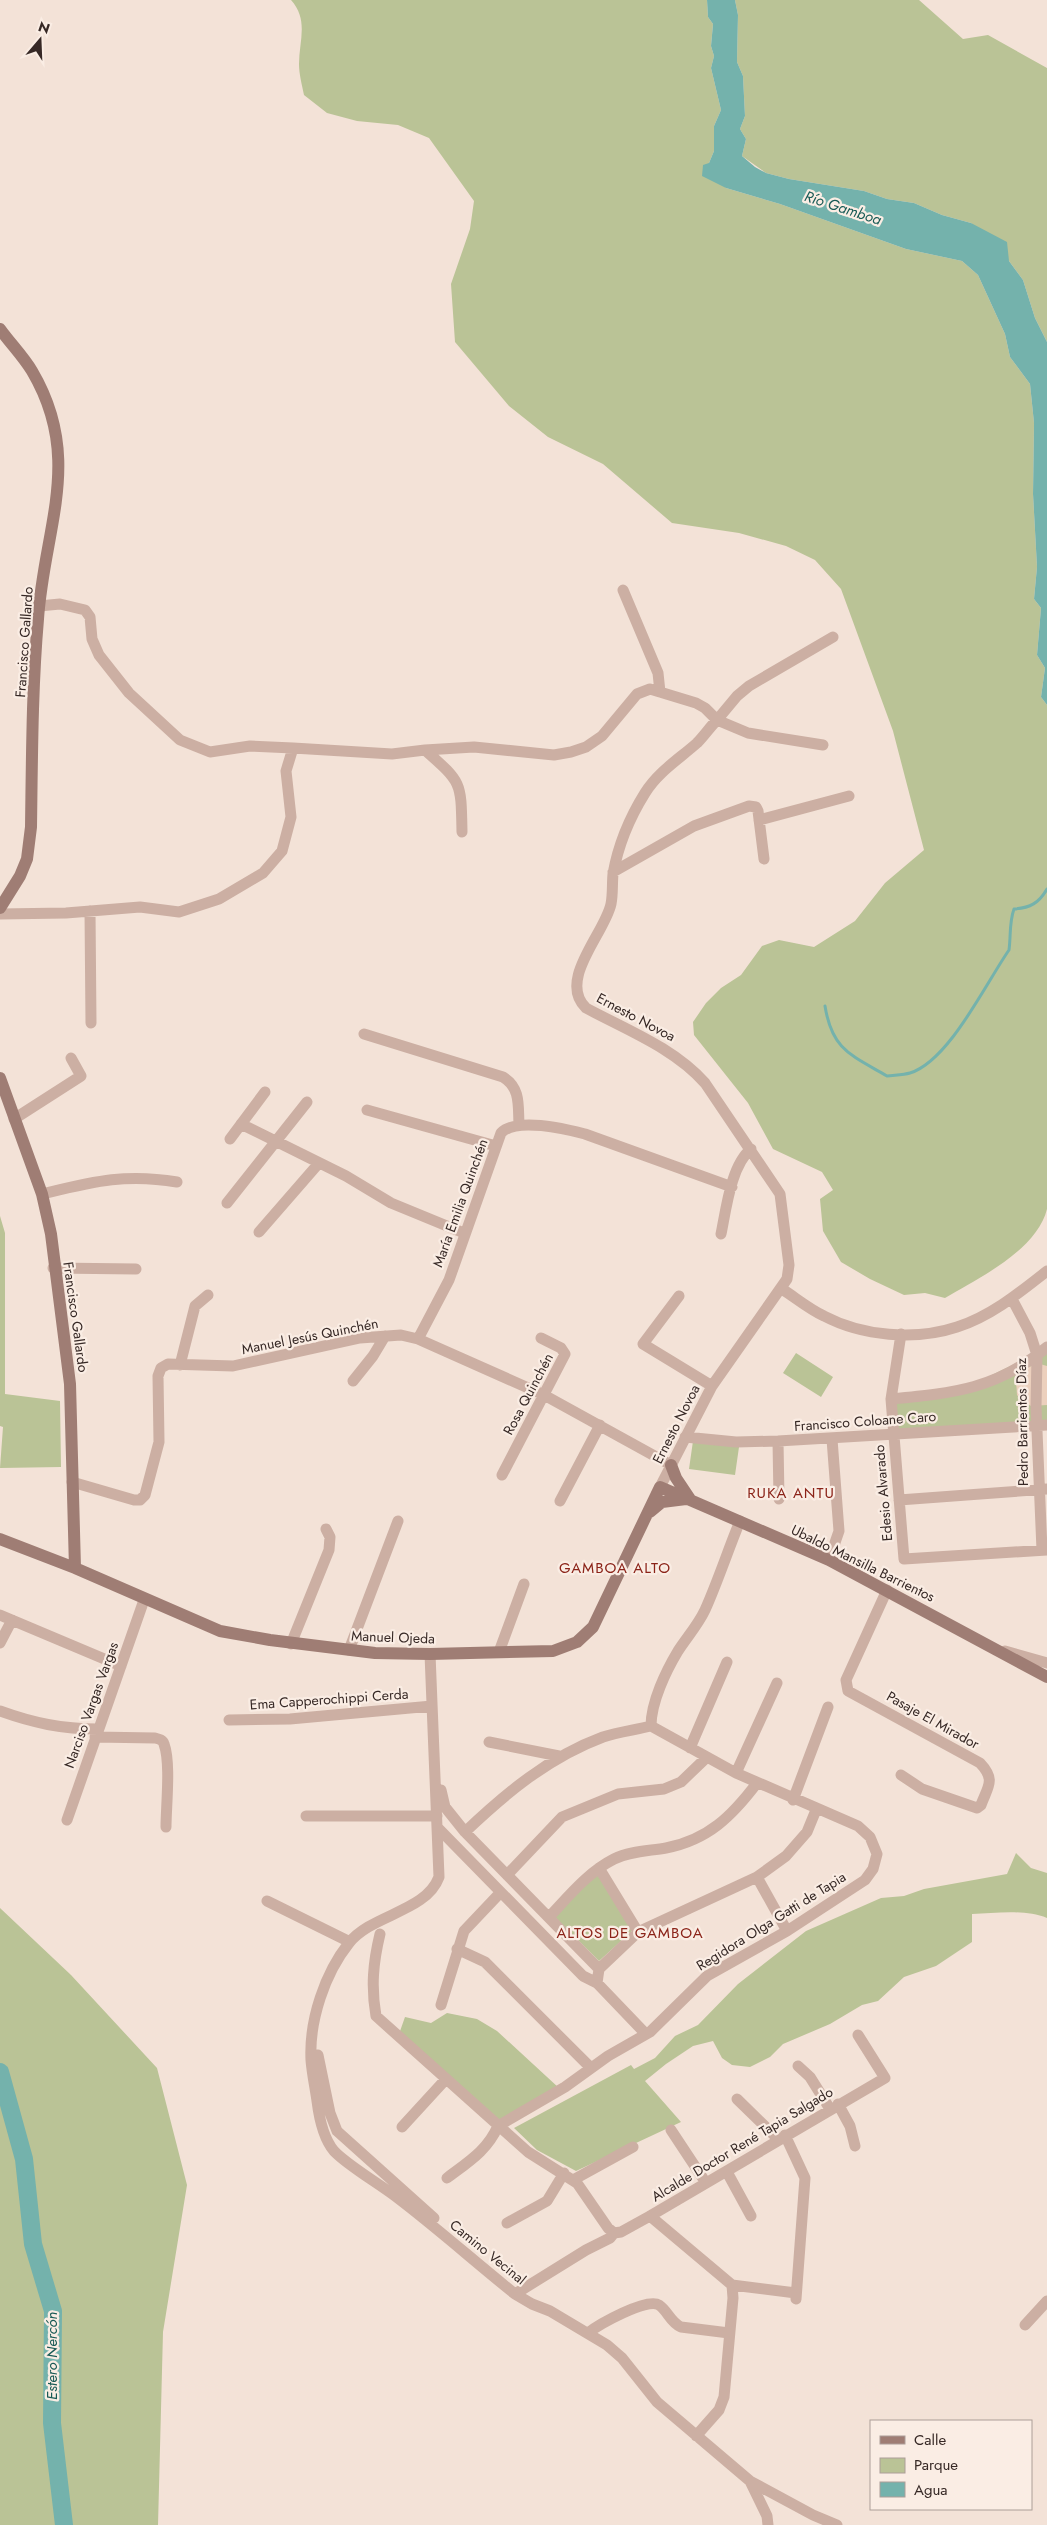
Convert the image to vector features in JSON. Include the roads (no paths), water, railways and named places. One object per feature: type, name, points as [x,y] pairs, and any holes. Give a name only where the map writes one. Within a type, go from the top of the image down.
[{"type":"street","name":"Francisco Gallardo","points":[[0,329],[32,370],[47,403],[57,434],[59,482],[39,606],[31,827],[27,859],[20,876],[0,908]]},
{"type":"street","points":[[623,590],[658,673],[660,692]]},
{"type":"street","points":[[39,606],[60,604],[85,610],[90,617],[92,639],[99,654],[129,693],[180,740],[210,752],[250,746],[392,754],[474,747],[554,755],[586,747],[602,736],[637,694],[650,689],[705,708],[717,720],[748,733],[822,745]]},
{"type":"street","name":"Ernesto Novoa","points":[[646,1515],[712,1386],[782,1289],[789,1272],[780,1194],[705,1082],[686,1062],[586,1008],[580,1002],[577,991],[582,962],[611,904],[614,872],[626,828],[646,792],[665,770],[698,742],[737,696],[749,686],[833,637]]},
{"type":"street","points":[[0,914],[140,907],[179,912],[219,900],[263,873],[282,851],[289,832],[291,817],[286,771],[293,748]]},
{"type":"street","points":[[425,750],[452,774],[460,785],[462,832]]},
{"type":"street","points":[[760,820],[849,796]]},
{"type":"street","points":[[614,872],[694,826],[738,808],[756,807],[760,820],[764,859]]},
{"type":"street","points":[[90,911],[91,1024]]},
{"type":"street","points":[[364,1034],[503,1077],[517,1090],[520,1125],[560,1127],[585,1134],[732,1187]]},
{"type":"street","points":[[14,1119],[81,1076],[71,1058]]},
{"type":"street","name":"Francisco Gallardo","points":[[0,1078],[42,1194],[50,1234],[53,1268],[70,1384],[75,1568]]},
{"type":"street","points":[[230,1138],[265,1092]]},
{"type":"street","points":[[227,1203],[307,1102]]},
{"type":"street","points":[[368,1110],[496,1146]]},
{"type":"street","points":[[241,1124],[278,1141],[391,1203],[464,1234]]},
{"type":"street","name":"María Emilia Quinchén","points":[[418,1338],[449,1280],[496,1146],[504,1130],[520,1125]]},
{"type":"street","points":[[721,1234],[741,1159],[751,1149]]},
{"type":"street","points":[[259,1232],[319,1163]]},
{"type":"street","points":[[42,1194],[115,1178],[153,1178],[177,1182]]},
{"type":"street","points":[[53,1268],[136,1268]]},
{"type":"street","points":[[782,1289],[823,1316],[847,1326],[859,1330],[901,1334],[957,1328],[1012,1298],[1047,1271]]},
{"type":"street","points":[[180,1365],[195,1306],[208,1295]]},
{"type":"street","points":[[679,1296],[643,1344],[712,1386]]},
{"type":"street","name":"Pedro Barrientos Díaz","points":[[1012,1298],[1030,1333],[1037,1355],[1042,1425],[1045,1550]]},
{"type":"street","name":"Edesio Alvarado","points":[[901,1334],[891,1399],[904,1559],[1045,1550]]},
{"type":"street","points":[[353,1381],[374,1356],[385,1336]]},
{"type":"street","name":"Manuel Jesús Quinchén","points":[[72,1482],[134,1500],[140,1500],[144,1495],[159,1442],[158,1376],[161,1368],[168,1364],[234,1366],[339,1342],[385,1336],[418,1338],[544,1395],[671,1465]]},
{"type":"street","name":"Rosa Quinchén","points":[[502,1475],[565,1354],[561,1348],[541,1338]]},
{"type":"street","points":[[891,1399],[970,1389],[996,1380],[1037,1355],[1047,1346]]},
{"type":"street","points":[[560,1500],[600,1425]]},
{"type":"street","name":"Francisco Coloane Caro","points":[[686,1437],[736,1442],[778,1441],[1042,1425]]},
{"type":"street","points":[[829,1560],[839,1531],[832,1439]]},
{"type":"street","points":[[778,1441],[779,1499]]},
{"type":"street","points":[[646,1515],[662,1502],[690,1499],[676,1478],[671,1465]]},
{"type":"street","name":"Ubaldo Mansilla Barrientos","points":[[660,1487],[829,1560],[1047,1676]]},
{"type":"street","points":[[899,1500],[1043,1489]]},
{"type":"street","name":"Manuel Ojeda","points":[[0,1540],[75,1568],[144,1600],[220,1631],[291,1644],[350,1650],[430,1654],[553,1651],[569,1646],[587,1634],[598,1618],[646,1515]]},
{"type":"street","points":[[350,1650],[398,1521]]},
{"type":"street","points":[[651,1726],[653,1709],[665,1680],[678,1651],[696,1626],[705,1609],[740,1521]]},
{"type":"street","points":[[291,1644],[329,1550],[330,1537],[326,1529]]},
{"type":"street","points":[[499,1652],[524,1584]]},
{"type":"street","name":"Pasaje El Mirador","points":[[887,1590],[846,1680],[848,1691],[980,1763],[989,1772],[991,1779],[981,1805],[977,1808],[922,1789],[901,1774]]},
{"type":"street","name":"Narciso Vargas Vargas","points":[[67,1820],[144,1600]]},
{"type":"street","points":[[0,1615],[121,1666]]},
{"type":"street","points":[[0,1643],[12,1620]]},
{"type":"street","points":[[1000,1650],[1047,1663]]},
{"type":"street","points":[[430,1654],[435,1769],[445,1807],[465,1832],[599,1968]]},
{"type":"street","points":[[690,1748],[727,1662]]},
{"type":"street","points":[[736,1773],[777,1683]]},
{"type":"street","name":"Ema Capperochippi Cerda","points":[[229,1720],[290,1719],[432,1706]]},
{"type":"street","points":[[793,1800],[828,1707]]},
{"type":"street","points":[[0,1711],[42,1725],[161,1740],[164,1744],[167,1769],[166,1827]]},
{"type":"street","points":[[465,1832],[502,1796],[559,1756],[604,1737],[651,1726],[706,1758],[816,1810],[807,1832],[786,1856],[757,1877],[638,1932],[599,1968],[597,1983]]},
{"type":"street","points":[[488,1742],[559,1756]]},
{"type":"street","points":[[507,1875],[562,1817],[618,1794],[664,1789],[681,1782],[706,1758]]},
{"type":"street","name":"Camino Vecinal","points":[[435,1769],[439,1870],[436,1885],[425,1898],[367,1927],[350,1942],[327,1980],[313,2033],[311,2058],[323,2130],[334,2150],[396,2196],[516,2294],[588,2333],[622,2358],[657,2402],[750,2481],[813,2515],[837,2525]]},
{"type":"street","points":[[549,1917],[584,1880],[599,1868],[627,1854],[672,1847],[706,1833],[730,1816],[757,1783]]},
{"type":"street","name":"Regidora Olga Gatti de Tapia","points":[[498,2126],[565,2087],[591,2068],[644,2035],[668,2016],[707,1976],[787,1931],[865,1880],[876,1861],[877,1854],[870,1837],[858,1826],[816,1810]]},
{"type":"street","points":[[306,1816],[437,1821],[500,1893],[582,1976],[597,1983],[643,2031],[644,2035]]},
{"type":"street","points":[[599,1868],[638,1932]]},
{"type":"street","points":[[757,1877],[787,1931]]},
{"type":"street","points":[[441,2005],[464,1931],[500,1893]]},
{"type":"street","points":[[266,1901],[350,1942]]},
{"type":"street","points":[[380,1934],[373,1965],[372,1993],[376,2016],[528,2152],[568,2177],[614,2233]]},
{"type":"street","points":[[457,1949],[485,1962],[591,2068]]},
{"type":"street","points":[[320,2029],[316,2046],[330,2113],[336,2131],[461,2242],[480,2266]]},
{"type":"street","name":"Alcalde Doctor René Tapia Salgado","points":[[516,2294],[586,2250],[610,2238],[614,2233],[621,2232],[727,2172],[781,2137],[885,2078],[858,2035]]},
{"type":"street","points":[[798,2066],[850,2126],[855,2146]]},
{"type":"street","points":[[402,2126],[446,2079]]},
{"type":"street","points":[[650,2216],[732,2285],[796,2296],[805,2178],[781,2137],[737,2099]]},
{"type":"street","points":[[447,2178],[478,2156],[491,2141],[498,2126]]},
{"type":"street","points":[[671,2130],[706,2184]]},
{"type":"street","points":[[507,2223],[547,2201],[568,2177],[633,2146]]},
{"type":"street","points":[[727,2172],[751,2216]]},
{"type":"street","points":[[696,2436],[719,2410],[724,2398],[733,2298],[732,2285]]},
{"type":"street","points":[[1025,2325],[1047,2302]]},
{"type":"street","points":[[588,2333],[620,2315],[642,2305],[653,2303],[659,2304],[674,2324],[729,2333]]},
{"type":"street","points":[[750,2481],[767,2516],[768,2525]]},
{"type":"water","name":"Río Gamboa","points":[[707,0],[735,0],[738,15],[737,62],[743,76],[745,116],[740,129],[746,139],[742,156],[755,167],[766,173],[789,179],[864,191],[887,199],[914,203],[942,215],[971,223],[1007,242],[1009,261],[1023,280],[1035,318],[1047,342],[1047,705],[1041,697],[1045,668],[1037,655],[1041,608],[1034,599],[1037,567],[1033,494],[1034,423],[1030,384],[1010,357],[1005,334],[978,275],[962,261],[906,249],[780,204],[726,188],[702,176],[703,165],[709,163],[714,151],[714,126],[721,110],[711,68],[714,56],[711,46],[713,24],[708,17]]},
{"type":"waterway","points":[[825,1006],[828,1021],[838,1042],[853,1056],[887,1076],[910,1073],[925,1066],[939,1053],[966,1019],[1009,950],[1014,909],[1034,904],[1047,889]]},
{"type":"waterway","name":"Estero Nercón","points":[[0,2072],[24,2159],[33,2244],[53,2311],[52,2423],[64,2525]]},
{"type":"district","name":"RUKA ANTU","points":[[791,1493]]},
{"type":"district","name":"GAMBOA ALTO","points":[[615,1568]]},
{"type":"district","name":"ALTOS DE GAMBOA","points":[[630,1933]]}]
